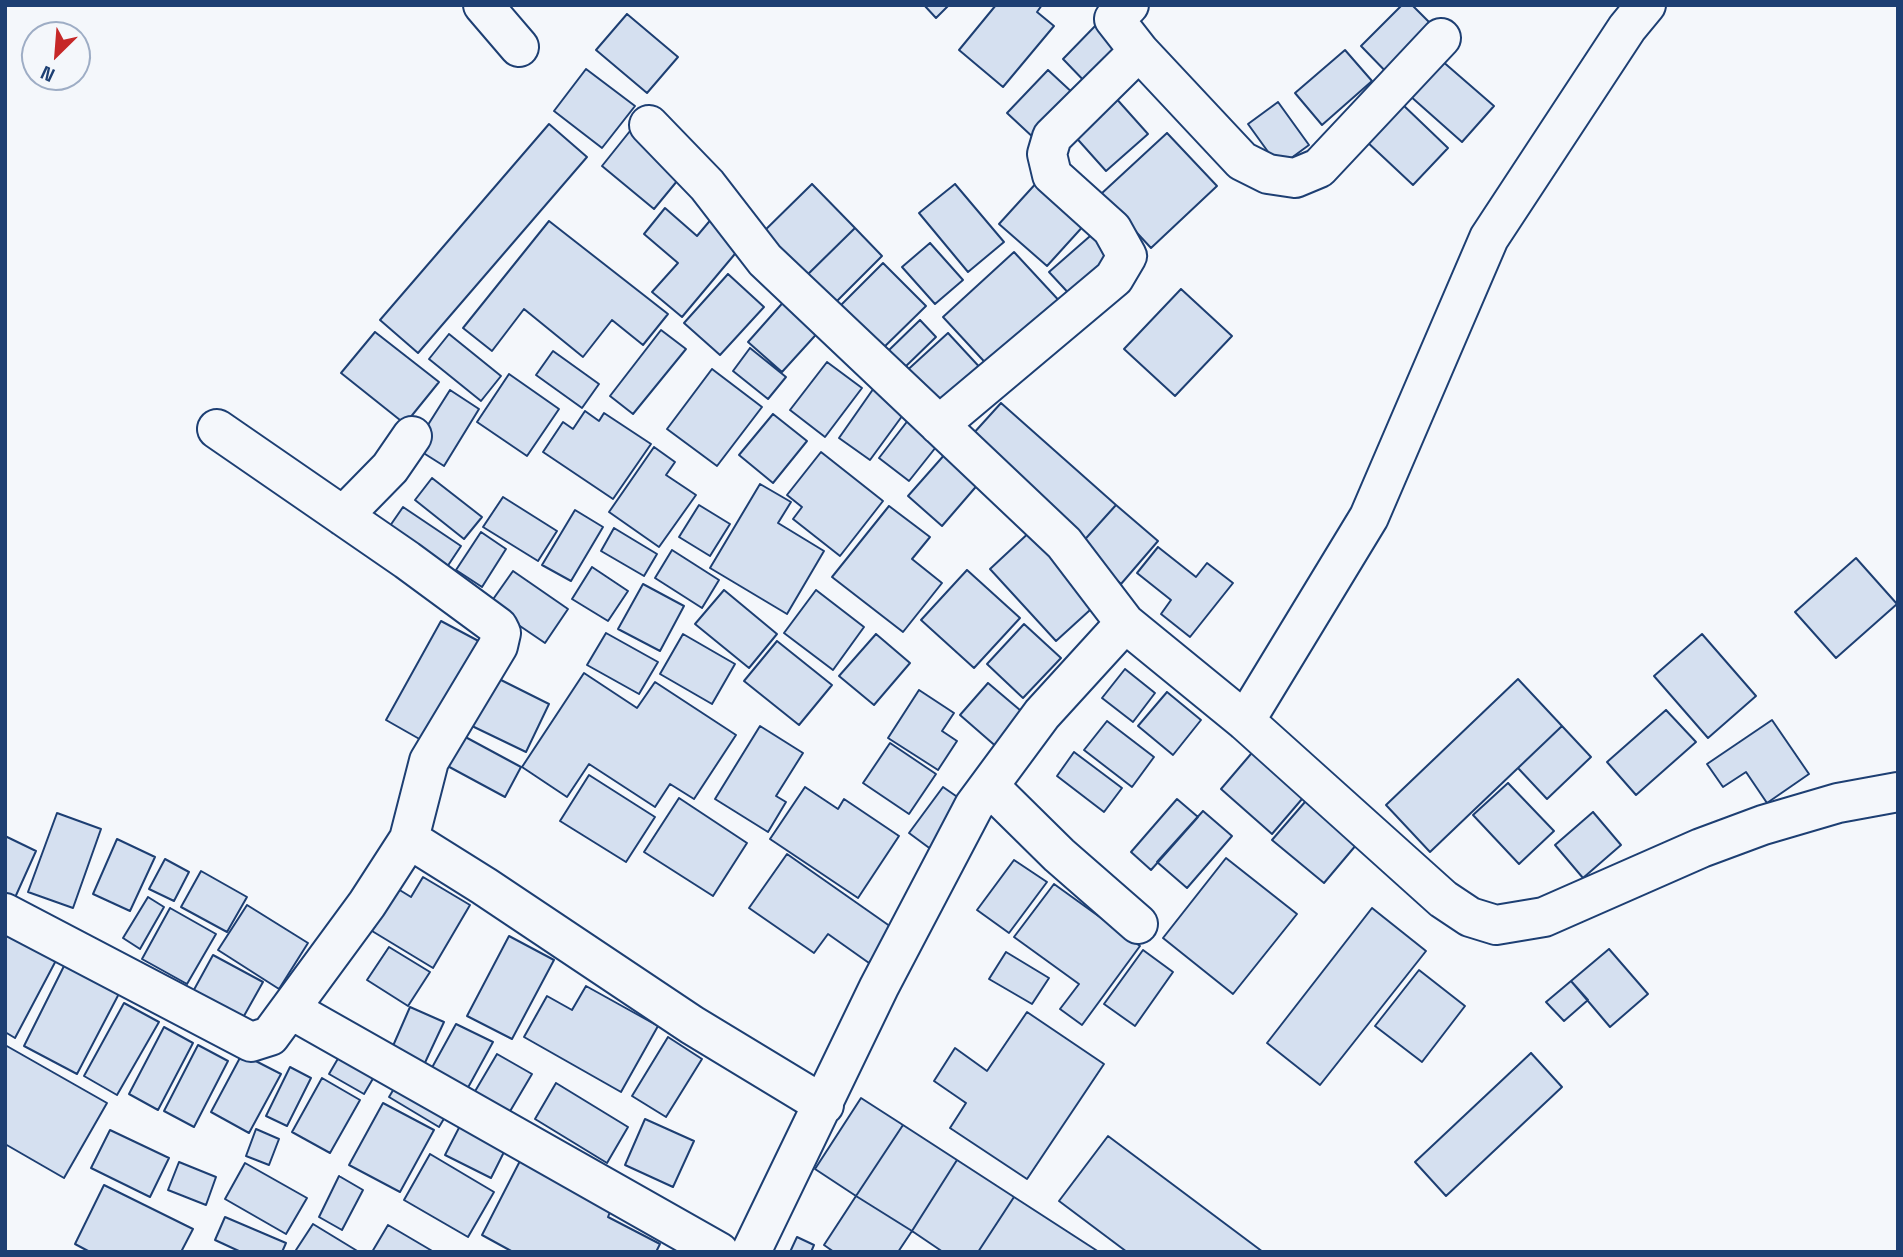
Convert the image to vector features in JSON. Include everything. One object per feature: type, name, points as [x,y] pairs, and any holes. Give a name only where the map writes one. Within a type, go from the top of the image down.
[{"type":"street","points":[[483,5],[519,47]]},
{"type":"street","points":[[1245,721],[1369,517],[1489,238],[1627,27],[1646,5]]},
{"type":"street","points":[[1115,10],[1139,51],[1242,161],[1268,174],[1295,178],[1318,168],[1441,38]]},
{"type":"street","points":[[939,425],[1114,278],[1127,256],[1112,229],[1052,175],[1047,154],[1052,137],[1139,51]]},
{"type":"street","points":[[649,125],[707,185],[765,260],[1064,543],[1125,623],[1245,721],[1443,899],[1470,917],[1496,925],[1544,918],[1701,848],[1763,825],[1838,803],[1898,792]]},
{"type":"street","points":[[5,914],[251,1042],[270,1036],[367,904],[408,839],[429,761],[498,646],[501,633],[498,627],[418,567],[217,429]]},
{"type":"street","points":[[343,516],[390,468],[412,436]]},
{"type":"street","points":[[751,1252],[926,895],[974,806],[1042,714],[1125,623]]},
{"type":"street","points":[[989,786],[1059,855],[1138,924]]},
{"type":"street","points":[[408,839],[484,886],[692,1026],[824,1105]]},
{"type":"street","points":[[290,1009],[719,1252]]},
{"type":"building","points":[[924,5],[949,5],[936,18]]},
{"type":"building","points":[[996,5],[1042,5],[1037,12],[1054,26],[1003,87],[959,50]]},
{"type":"building","points":[[1402,5],[1412,5],[1440,33],[1393,79],[1361,46]]},
{"type":"building","points":[[627,14],[678,57],[647,93],[596,50]]},
{"type":"building","points":[[1098,23],[1126,51],[1090,87],[1063,59]]},
{"type":"building","points":[[1345,50],[1372,81],[1322,125],[1295,93]]},
{"type":"building","points":[[1441,60],[1494,106],[1462,142],[1409,95]]},
{"type":"building","points":[[586,69],[635,106],[602,148],[554,111]]},
{"type":"building","points":[[1048,70],[1076,96],[1036,140],[1007,113]]},
{"type":"building","points":[[1114,96],[1148,134],[1106,171],[1072,133]]},
{"type":"building","points":[[1278,102],[1309,145],[1279,167],[1248,124]]},
{"type":"building","points":[[1401,103],[1448,148],[1413,185],[1365,140]]},
{"type":"building","points":[[549,124],[587,157],[418,353],[380,320]]},
{"type":"building","points":[[634,126],[687,169],[654,209],[602,166]]},
{"type":"building","points":[[1167,133],[1217,186],[1151,248],[1101,194]]},
{"type":"building","points":[[1039,180],[1086,223],[1047,266],[999,224]]},
{"type":"building","points":[[812,184],[855,228],[797,285],[754,241]]},
{"type":"building","points":[[955,184],[1004,242],[968,272],[919,213]]},
{"type":"building","points":[[724,204],[755,230],[682,317],[652,292],[678,263],[644,234],[665,208],[697,236]]},
{"type":"building","points":[[549,221],[668,314],[643,345],[612,320],[583,357],[524,309],[492,351],[463,328]]},
{"type":"building","points":[[855,228],[882,256],[831,307],[803,279]]},
{"type":"building","points":[[1097,230],[1121,256],[1074,299],[1049,272]]},
{"type":"building","points":[[930,243],[963,280],[935,304],[902,267]]},
{"type":"building","points":[[1014,252],[1064,306],[993,371],[943,317]]},
{"type":"building","points":[[883,263],[926,306],[877,354],[834,312]]},
{"type":"building","points":[[728,274],[764,307],[720,355],[684,323]]},
{"type":"building","points":[[1181,289],[1232,336],[1175,396],[1124,349]]},
{"type":"building","points":[[787,298],[822,328],[782,372],[748,342]]},
{"type":"building","points":[[920,320],[936,337],[903,369],[887,352]]},
{"type":"building","points":[[661,330],[686,349],[633,414],[610,396]]},
{"type":"building","points":[[375,332],[439,382],[405,424],[341,373]]},
{"type":"building","points":[[948,333],[985,373],[939,414],[902,375]]},
{"type":"building","points":[[449,334],[501,376],[481,401],[429,359]]},
{"type":"building","points":[[750,348],[786,377],[768,399],[733,371]]},
{"type":"building","points":[[553,351],[599,384],[582,408],[536,375]]},
{"type":"building","points":[[827,362],[862,388],[825,437],[790,410]]},
{"type":"building","points":[[712,369],[762,407],[717,466],[667,429]]},
{"type":"building","points":[[509,374],[559,409],[527,456],[477,422]]},
{"type":"building","points":[[876,385],[908,408],[870,460],[839,438]]},
{"type":"building","points":[[450,390],[479,409],[444,466],[414,447]]},
{"type":"building","points":[[1001,403],[1116,505],[1079,546],[972,435]]},
{"type":"building","points":[[585,411],[599,421],[604,413],[651,444],[613,499],[543,452],[563,422],[573,429]]},
{"type":"building","points":[[773,414],[807,441],[773,483],[739,455]]},
{"type":"building","points":[[909,419],[940,442],[909,481],[879,458]]},
{"type":"building","points":[[654,447],[675,462],[666,475],[696,495],[659,547],[609,512]]},
{"type":"building","points":[[821,452],[883,501],[840,556],[793,519],[802,507],[787,495]]},
{"type":"building","points":[[946,453],[980,482],[942,526],[908,496]]},
{"type":"building","points":[[432,478],[482,517],[464,539],[415,500]]},
{"type":"building","points":[[760,484],[791,502],[778,523],[824,551],[787,614],[710,568]]},
{"type":"building","points":[[503,497],[557,531],[538,561],[483,527]]},
{"type":"building","points":[[699,505],[730,524],[710,556],[679,537]]},
{"type":"building","points":[[1116,505],[1158,541],[1121,584],[1079,546]]},
{"type":"building","points":[[889,506],[930,537],[912,559],[942,583],[903,632],[832,577]]},
{"type":"building","points":[[403,507],[461,546],[441,576],[383,536]]},
{"type":"building","points":[[575,510],[603,527],[571,581],[542,565]]},
{"type":"building","points":[[614,528],[657,554],[644,576],[601,551]]},
{"type":"building","points":[[1034,528],[1101,600],[1056,641],[990,569]]},
{"type":"building","points":[[481,532],[506,549],[482,587],[456,570]]},
{"type":"building","points":[[1158,547],[1196,577],[1207,563],[1233,583],[1190,637],[1161,614],[1171,600],[1137,573]]},
{"type":"building","points":[[672,550],[719,580],[702,608],[655,578]]},
{"type":"building","points":[[1856,558],[1897,604],[1836,658],[1795,612]]},
{"type":"building","points":[[592,567],[628,591],[608,621],[572,599]]},
{"type":"building","points":[[967,570],[1020,618],[974,668],[921,620]]},
{"type":"building","points":[[513,571],[568,609],[545,643],[489,605]]},
{"type":"building","points":[[643,584],[684,606],[660,651],[618,629]]},
{"type":"building","points":[[724,590],[777,634],[749,668],[695,624]]},
{"type":"building","points":[[816,590],[864,627],[833,670],[784,633]]},
{"type":"building","points":[[441,621],[486,645],[430,745],[386,720]]},
{"type":"building","points":[[1024,624],[1061,658],[1023,698],[987,664]]},
{"type":"building","points":[[606,633],[658,662],[639,694],[587,665]]},
{"type":"building","points":[[683,634],[735,664],[712,704],[660,674]]},
{"type":"building","points":[[876,634],[910,663],[874,705],[839,676]]},
{"type":"building","points":[[1702,634],[1756,696],[1708,738],[1654,676]]},
{"type":"building","points":[[777,641],[832,685],[799,725],[744,681]]},
{"type":"building","points":[[1125,669],[1155,693],[1133,722],[1102,698]]},
{"type":"building","points":[[584,673],[637,708],[655,682],[736,735],[694,799],[670,784],[655,807],[589,764],[567,797],[522,767]]},
{"type":"building","points":[[495,677],[549,704],[526,752],[472,726]]},
{"type":"building","points":[[1518,679],[1562,726],[1430,852],[1386,805]]},
{"type":"building","points":[[988,683],[1027,716],[999,749],[960,715]]},
{"type":"building","points":[[919,690],[954,713],[942,731],[957,741],[938,770],[888,738]]},
{"type":"building","points":[[1167,692],[1201,720],[1173,755],[1138,726]]},
{"type":"building","points":[[1666,710],[1696,742],[1636,795],[1607,762]]},
{"type":"building","points":[[1772,720],[1809,774],[1767,803],[1746,772],[1723,787],[1707,764]]},
{"type":"building","points":[[1107,721],[1154,757],[1132,787],[1084,750]]},
{"type":"building","points":[[760,726],[803,753],[776,796],[786,802],[768,832],[715,799]]},
{"type":"building","points":[[1562,726],[1591,757],[1547,799],[1518,768]]},
{"type":"building","points":[[458,733],[521,767],[505,797],[442,763]]},
{"type":"building","points":[[890,743],[936,774],[909,814],[863,783]]},
{"type":"building","points":[[1256,748],[1308,792],[1272,834],[1221,789]]},
{"type":"building","points":[[1074,752],[1122,788],[1104,812],[1057,776]]},
{"type":"building","points":[[589,775],[655,817],[626,862],[560,821]]},
{"type":"building","points":[[1508,783],[1554,831],[1519,864],[1473,815]]},
{"type":"building","points":[[805,787],[838,809],[844,799],[899,836],[858,898],[770,839]]},
{"type":"building","points":[[943,787],[966,803],[932,850],[909,833]]},
{"type":"building","points":[[1311,795],[1362,838],[1324,883],[1272,840]]},
{"type":"building","points":[[679,798],[747,843],[713,896],[644,852]]},
{"type":"building","points":[[1177,799],[1198,817],[1151,870],[1131,852]]},
{"type":"building","points":[[1203,811],[1232,836],[1187,888],[1157,862]]},
{"type":"building","points":[[1593,812],[1621,845],[1583,878],[1555,845]]},
{"type":"building","points":[[57,813],[101,829],[73,908],[28,892]]},
{"type":"building","points":[[5,836],[36,851],[13,902],[5,899]]},
{"type":"building","points":[[117,839],[155,857],[130,911],[93,894]]},
{"type":"building","points":[[787,854],[894,929],[869,963],[828,934],[814,953],[749,908]]},
{"type":"building","points":[[1226,858],[1297,914],[1233,994],[1163,938]]},
{"type":"building","points":[[165,859],[189,872],[174,901],[149,889]]},
{"type":"building","points":[[1014,860],[1047,882],[1009,933],[977,910]]},
{"type":"building","points":[[201,871],[247,897],[227,932],[181,907]]},
{"type":"building","points":[[423,877],[470,905],[433,968],[372,931],[398,889],[411,897]]},
{"type":"building","points":[[1054,884],[1140,946],[1082,1025],[1060,1009],[1079,984],[1014,937]]},
{"type":"building","points":[[148,897],[164,907],[140,949],[123,938]]},
{"type":"building","points":[[247,905],[308,943],[279,989],[218,950]]},
{"type":"building","points":[[170,908],[216,934],[187,984],[142,959]]},
{"type":"building","points":[[1372,908],[1426,951],[1320,1085],[1267,1043]]},
{"type":"building","points":[[5,922],[61,951],[15,1038],[5,1032]]},
{"type":"building","points":[[509,936],[554,960],[512,1039],[467,1016]]},
{"type":"building","points":[[389,947],[430,972],[408,1006],[367,980]]},
{"type":"building","points":[[1609,949],[1648,994],[1610,1027],[1571,981]]},
{"type":"building","points":[[1143,950],[1173,972],[1135,1026],[1104,1004]]},
{"type":"building","points":[[1006,952],[1049,978],[1032,1004],[989,979]]},
{"type":"building","points":[[213,955],[263,982],[240,1023],[190,997]]},
{"type":"building","points":[[68,958],[123,986],[77,1074],[24,1046]]},
{"type":"building","points":[[1419,970],[1465,1006],[1422,1062],[1375,1026]]},
{"type":"building","points":[[1571,981],[1588,1000],[1564,1021],[1546,1002]]},
{"type":"building","points":[[586,986],[658,1026],[621,1092],[524,1037],[547,996],[572,1010]]},
{"type":"building","points":[[124,1003],[159,1022],[117,1095],[84,1076]]},
{"type":"building","points":[[410,1007],[444,1022],[422,1069],[389,1055]]},
{"type":"building","points":[[1027,1012],[1104,1064],[1027,1179],[950,1128],[966,1103],[934,1081],[955,1048],[987,1071]]},
{"type":"building","points":[[456,1024],[493,1042],[465,1093],[429,1073]]},
{"type":"building","points":[[164,1027],[193,1043],[158,1110],[129,1094]]},
{"type":"building","points":[[668,1037],[702,1059],[666,1117],[632,1096]]},
{"type":"building","points":[[5,1045],[107,1103],[64,1178],[5,1144]]},
{"type":"building","points":[[198,1045],[228,1061],[194,1127],[164,1111]]},
{"type":"building","points":[[343,1050],[378,1070],[364,1094],[329,1074]]},
{"type":"building","points":[[1531,1053],[1562,1087],[1446,1196],[1415,1162]]},
{"type":"building","points":[[242,1054],[281,1074],[249,1133],[211,1112]]},
{"type":"building","points":[[497,1054],[532,1074],[509,1113],[474,1093]]},
{"type":"building","points":[[290,1067],[311,1078],[287,1126],[266,1116]]},
{"type":"building","points":[[322,1078],[360,1100],[330,1153],[292,1132]]},
{"type":"building","points":[[398,1082],[448,1112],[439,1127],[389,1097]]},
{"type":"building","points":[[556,1083],[628,1127],[607,1163],[535,1119]]},
{"type":"building","points":[[861,1098],[903,1125],[856,1196],[815,1169]]},
{"type":"building","points":[[383,1103],[434,1130],[400,1192],[349,1165]]},
{"type":"building","points":[[645,1119],[694,1141],[673,1187],[625,1165]]},
{"type":"building","points":[[463,1120],[508,1144],[491,1178],[445,1155]]},
{"type":"building","points":[[903,1125],[957,1160],[912,1231],[856,1196]]},
{"type":"building","points":[[256,1129],[279,1139],[269,1165],[246,1156]]},
{"type":"building","points":[[110,1130],[169,1158],[150,1197],[91,1168]]},
{"type":"building","points":[[1108,1136],[1263,1252],[1127,1252],[1059,1201]]},
{"type":"building","points":[[430,1154],[494,1192],[468,1237],[404,1200]]},
{"type":"building","points":[[521,1159],[612,1207],[608,1217],[660,1244],[656,1252],[513,1252],[482,1235]]},
{"type":"building","points":[[957,1160],[1014,1197],[978,1252],[943,1252],[912,1231]]},
{"type":"building","points":[[179,1162],[216,1177],[206,1205],[168,1190]]},
{"type":"building","points":[[245,1163],[307,1198],[286,1234],[225,1199]]},
{"type":"building","points":[[339,1176],[363,1190],[342,1230],[319,1217]]},
{"type":"building","points":[[104,1185],[193,1229],[181,1252],[90,1252],[75,1244]]},
{"type":"building","points":[[856,1196],[912,1231],[898,1252],[834,1252],[824,1245]]},
{"type":"building","points":[[1014,1197],[1099,1252],[978,1252]]},
{"type":"building","points":[[225,1217],[286,1243],[282,1252],[241,1252],[215,1240]]},
{"type":"building","points":[[313,1224],[359,1252],[299,1252],[296,1250]]},
{"type":"building","points":[[388,1225],[400,1232],[434,1252],[372,1252]]},
{"type":"building","points":[[797,1237],[814,1245],[811,1252],[790,1252]]}]
